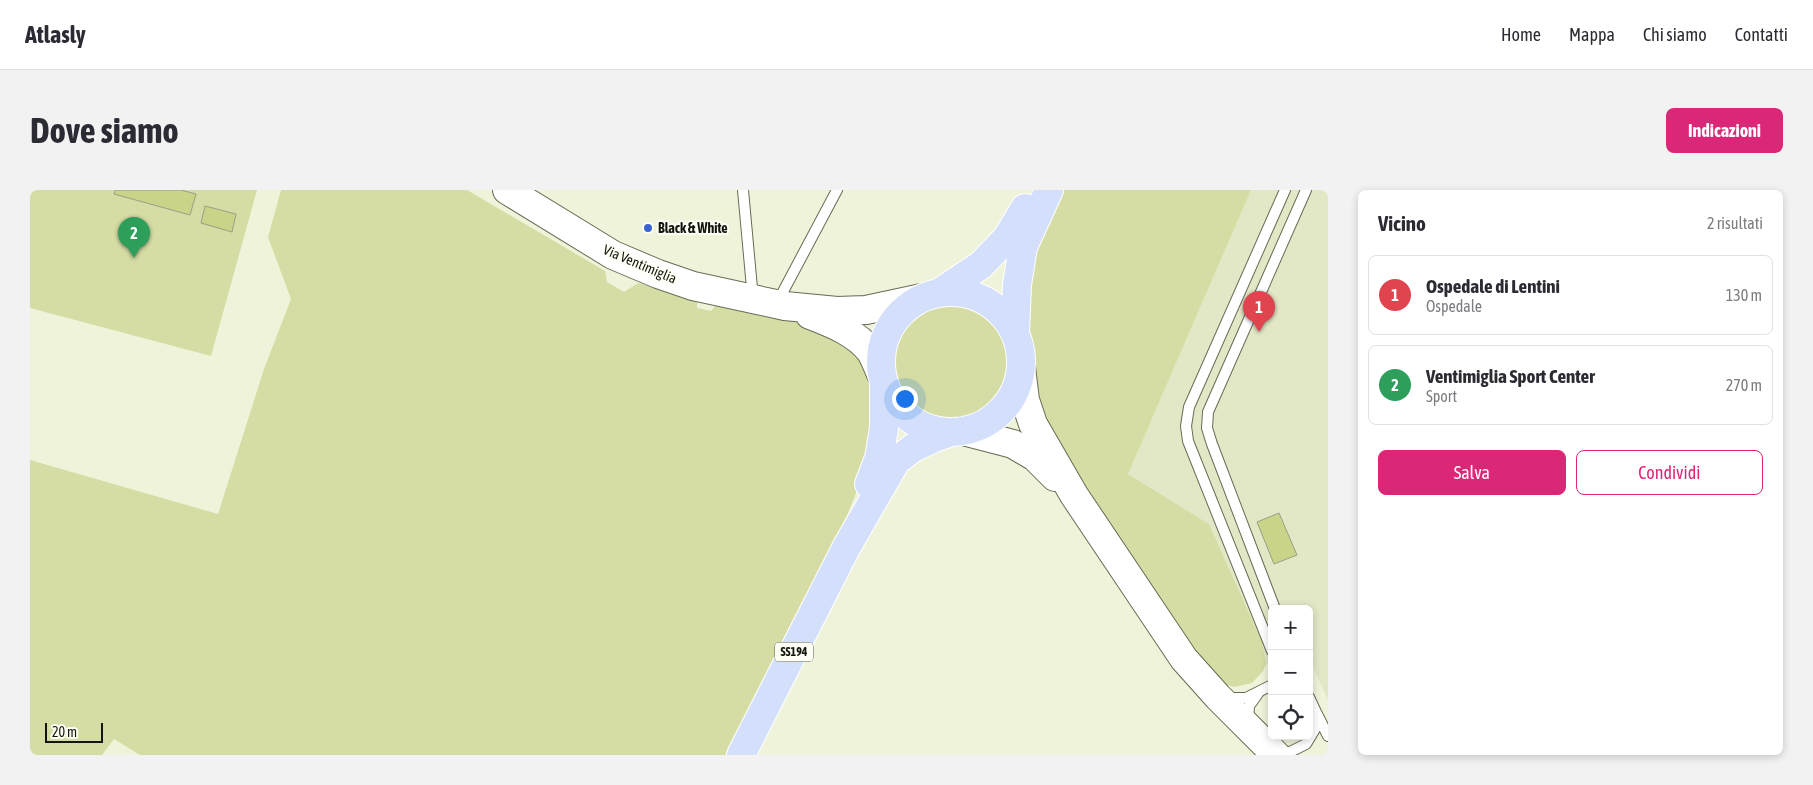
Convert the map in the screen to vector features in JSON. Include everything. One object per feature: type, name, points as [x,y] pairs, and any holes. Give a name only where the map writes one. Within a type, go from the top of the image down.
[{"type":"main road","points":[[846,548],[879,458],[884,428],[881,349],[887,332],[901,312],[982,265],[1007,238],[1036,190]]},
{"type":"main road","points":[[1015,333],[1017,285],[1023,247],[1049,190]]},
{"type":"main road","points":[[846,548],[896,460],[913,448],[934,438],[986,423],[1001,412],[1015,392],[1021,368],[1020,350],[1015,333],[1001,312],[987,301],[963,293],[930,295]]},
{"type":"main road","points":[[883,380],[896,407],[910,419],[927,428],[957,432]]},
{"type":"main road","name":"SS194","points":[[741,755],[846,548]]},
{"type":"street","name":"Via Ventimiglia","points":[[507,190],[612,255],[693,286],[771,303]]},
{"type":"street","points":[[771,303],[837,311],[866,310],[930,295]]},
{"type":"street","points":[[771,303],[832,323],[860,341],[870,352],[883,380]]},
{"type":"street","points":[[1021,368],[1025,400],[1033,424],[1074,495],[1184,659],[1218,697],[1275,754]]},
{"type":"street","points":[[957,432],[1013,444],[1035,457],[1074,495]]},
{"type":"lane","points":[[743,190],[771,303]]},
{"type":"lane","points":[[771,303],[837,190]]},
{"type":"lane","points":[[1272,650],[1188,441],[1186,426],[1189,407],[1285,190]]},
{"type":"lane","points":[[1273,605],[1212,444],[1207,428],[1208,412],[1306,190]]},
{"type":"lane","points":[[1218,697],[1246,698],[1268,686]]},
{"type":"lane","points":[[1248,725],[1249,706],[1259,691]]},
{"type":"lane","points":[[1313,706],[1328,736]]},
{"type":"lane","points":[[1275,754],[1290,752],[1306,744],[1315,729],[1316,712]]},
{"type":"shaded area","points":[[1251,190],[1328,190],[1328,700],[1313,667],[1313,605],[1268,605],[1268,664],[1266,664],[1262,642],[1209,524],[1128,474]]},
{"type":"green space","points":[[30,190],[257,190],[211,356],[30,308]]},
{"type":"green space","points":[[281,190],[467,190],[605,271],[607,282],[624,292],[638,283],[697,300],[697,308],[711,311],[717,304],[795,321],[825,331],[853,347],[868,374],[874,398],[866,468],[848,513],[730,755],[140,755],[114,739],[102,755],[30,755],[30,460],[218,514],[264,369],[291,299],[268,237]]},
{"type":"green space","points":[[1062,190],[1251,190],[1128,474],[1209,524],[1262,642],[1266,664],[1263,671],[1252,683],[1234,687],[1218,682],[1202,667],[1039,423],[1023,321],[1037,236]]},
{"type":"green space","points":[[952,303],[974,308],[985,313],[1001,329],[1006,340],[1011,362],[1006,384],[1001,395],[985,411],[974,416],[952,421],[930,416],[919,411],[903,395],[898,384],[893,362],[898,340],[903,329],[919,313],[930,308]]},
{"type":"building","points":[[115,190],[181,190],[196,194],[190,215],[114,194]]},
{"type":"building","points":[[205,206],[236,214],[232,232],[201,223]]},
{"type":"building","points":[[1279,513],[1297,555],[1274,564],[1257,522]]},
{"type":"place","name":"Black & White","points":[[648,228]]},
{"type":"place","name":"Ventimiglia Sport Center","points":[[134,258]]},
{"type":"place","name":"Ospedale di Lentini","points":[[1259,332]]}]
